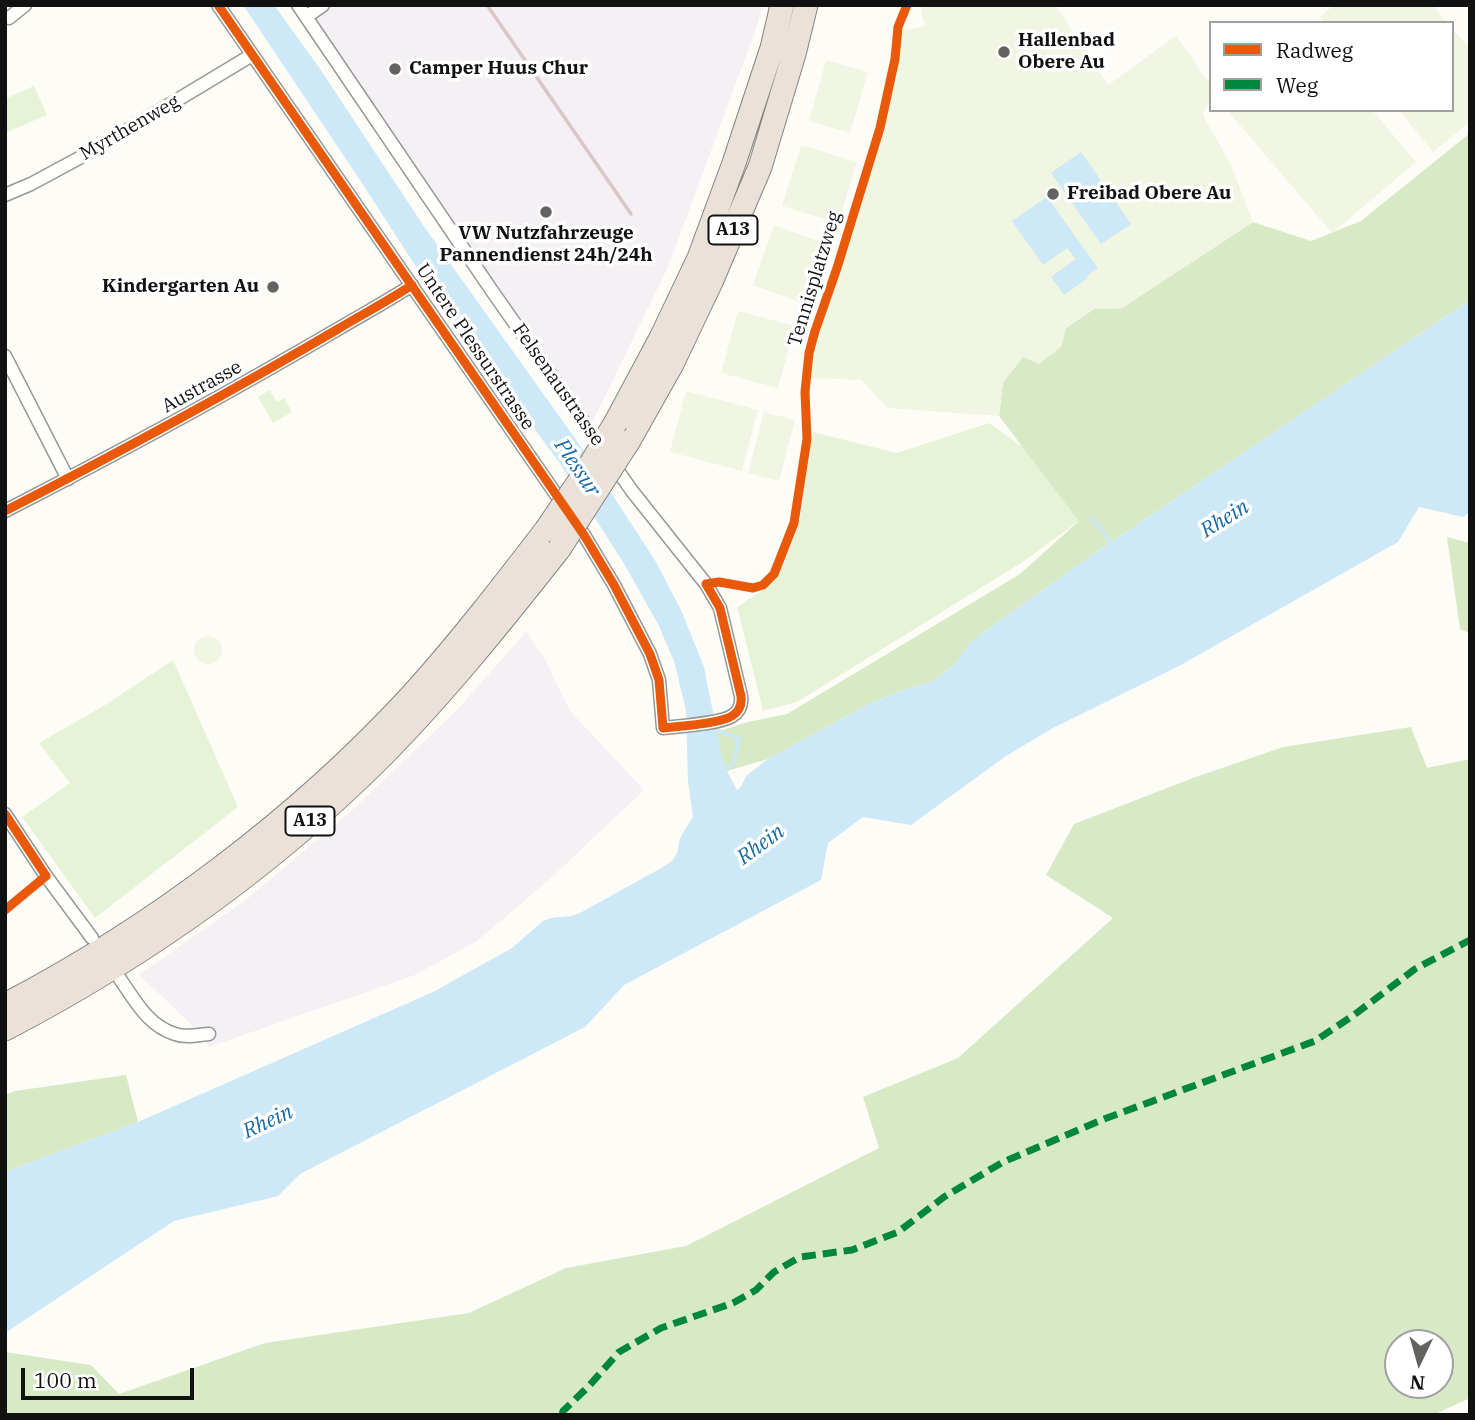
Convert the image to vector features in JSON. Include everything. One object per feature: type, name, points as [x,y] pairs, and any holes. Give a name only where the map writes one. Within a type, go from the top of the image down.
[{"type":"highway","name":"A13","points":[[5,1005],[104,948],[162,910],[252,843],[314,791],[412,695],[474,623],[553,540],[589,467],[661,338],[699,258],[772,48],[782,5]]},
{"type":"highway","name":"A13","points":[[5,1029],[124,961],[267,858],[382,756],[490,637],[553,540],[628,442],[672,364],[711,282],[760,167],[806,5]]},
{"type":"street","points":[[9,18],[25,5]]},
{"type":"street","name":"Untere Plessurstrasse","points":[[218,5],[584,535],[650,654],[659,680],[663,727]]},
{"type":"street","name":"Felsenaustrasse","points":[[298,5],[632,491],[706,584],[720,608],[741,700],[740,707],[728,718],[663,727]]},
{"type":"street","points":[[306,17],[323,5]]},
{"type":"street","name":"Myrthenweg","points":[[5,195],[94,150],[252,55]]},
{"type":"street","name":"Austrasse","points":[[5,511],[217,399],[412,285]]},
{"type":"street","points":[[5,356],[68,479]]},
{"type":"street","points":[[5,814],[92,938]]},
{"type":"street","points":[[120,979],[157,1026],[176,1035],[209,1034]]},
{"type":"shaded area","points":[[298,5],[762,5],[756,29],[668,267],[589,429]]},
{"type":"shaded area","points":[[526,632],[543,656],[570,711],[644,790],[551,878],[477,941],[415,975],[209,1047],[190,1023],[139,975],[247,899],[349,813],[455,712]]},
{"type":"green space","name":"Freibad Obere Au","points":[[921,5],[1055,5],[1108,85],[1176,36],[1209,82],[1209,102],[1203,115],[1231,165],[1253,222],[1122,308],[1093,309],[1066,328],[1061,347],[1039,364],[1023,357],[1003,382],[999,416],[888,408],[861,380],[810,378],[818,332],[883,129],[896,76],[900,31],[926,26]]},
{"type":"green space","points":[[1334,5],[1433,5],[1445,21],[1323,21],[1320,17]]},
{"type":"green space","points":[[1454,30],[1470,49],[1470,122],[1433,152],[1401,112],[1454,112]]},
{"type":"green space","points":[[826,60],[868,72],[850,133],[809,121]]},
{"type":"green space","points":[[34,86],[47,115],[5,133],[5,99]]},
{"type":"green space","points":[[1229,112],[1374,112],[1416,162],[1332,233]]},
{"type":"green space","points":[[1470,133],[1470,300],[1098,551],[981,634],[956,663],[932,682],[869,704],[768,759],[727,771],[716,732],[787,714],[1020,574],[1079,521],[999,416],[1003,382],[1023,357],[1061,347],[1066,328],[1094,309],[1122,308],[1253,222],[1311,241],[1361,221]]},
{"type":"green space","points":[[801,145],[857,162],[838,223],[782,206]]},
{"type":"green space","points":[[774,225],[829,245],[808,305],[753,285]]},
{"type":"green space","points":[[738,311],[795,326],[778,388],[721,373]]},
{"type":"green space","points":[[270,390],[277,402],[284,398],[292,412],[273,423],[258,397]]},
{"type":"green space","points":[[686,391],[758,410],[742,471],[670,452]]},
{"type":"green space","points":[[764,412],[795,420],[779,481],[748,473]]},
{"type":"green space","points":[[1065,413],[1079,521],[1024,561],[797,702],[763,711],[737,607],[776,579],[800,520],[813,432],[897,453],[989,423],[1021,446]]},
{"type":"green space","points":[[1447,537],[1470,543],[1470,633],[1460,629]]},
{"type":"green space","points":[[208,636],[218,640],[222,650],[218,660],[208,664],[198,660],[194,650],[198,640]]},
{"type":"green space","points":[[173,660],[238,807],[95,918],[22,817],[70,783],[39,743],[105,705]]},
{"type":"green space","points":[[1411,727],[1427,768],[1470,759],[1470,1398],[1433,1415],[5,1415],[5,1352],[91,1365],[119,1394],[265,1343],[469,1313],[566,1268],[686,1246],[879,1148],[863,1097],[958,1058],[1113,918],[1046,875],[1074,824],[1283,747]]},
{"type":"green space","points":[[126,1075],[138,1122],[5,1172],[5,1095],[15,1091]]},
{"type":"water","points":[[243,5],[274,5],[318,66],[425,228],[584,451],[656,562],[681,610],[704,667],[722,758],[737,790],[746,776],[768,759],[869,704],[932,682],[956,663],[970,643],[981,634],[1098,551],[1470,300],[1470,512],[1463,517],[1419,507],[1398,542],[1179,666],[1053,728],[1006,756],[911,825],[863,817],[828,843],[821,880],[624,985],[585,1027],[300,1174],[278,1196],[174,1221],[5,1333],[5,1172],[138,1122],[433,992],[512,948],[543,921],[580,913],[665,866],[677,853],[680,838],[693,817],[688,781],[686,710],[674,661],[658,624],[623,562],[559,462],[451,321]]},
{"type":"water","points":[[1081,152],[1131,224],[1101,244],[1051,173]]},
{"type":"water","points":[[1047,197],[1098,268],[1064,295],[1051,277],[1076,259],[1067,248],[1043,265],[1012,221]]},
{"type":"waterway","points":[[1091,517],[1114,546]]},
{"type":"waterway","points":[[712,731],[739,738],[734,762],[724,771]]},
{"type":"railway","points":[[487,5],[631,214]]},
{"type":"marked path","points":[[562,1415],[619,1352],[661,1328],[733,1303],[756,1290],[774,1272],[800,1257],[852,1250],[898,1232],[944,1197],[1003,1162],[1104,1119],[1315,1041],[1415,969],[1470,940]]},
{"type":"cycle path","name":"Tennisplatzweg","points":[[218,5],[584,535],[650,654],[659,680],[663,728],[726,719],[740,707],[741,696],[720,608],[706,584],[719,582],[753,588],[763,585],[774,574],[794,523],[807,439],[805,392],[809,353],[880,128],[895,59],[898,27],[907,5]]},
{"type":"cycle path","points":[[5,511],[215,399],[412,285]]},
{"type":"cycle path","points":[[5,814],[46,876],[5,910]]},
{"type":"place","name":"Hallenbad Obere Au","points":[[1004,52]]},
{"type":"place","name":"Camper Huus Chur","points":[[395,69]]},
{"type":"place","name":"Freibad Obere Au","points":[[1053,194]]},
{"type":"place","name":"VW Nutzfahrzeuge Pannendienst 24h/24h","points":[[546,212]]},
{"type":"place","name":"Kindergarten Au","points":[[273,287]]},
{"type":"water label","name":"Plessur","points":[[577,468]]},
{"type":"water label","name":"Rhein","points":[[1225,519]]},
{"type":"water label","name":"Rhein","points":[[761,845]]},
{"type":"water label","name":"Rhein","points":[[268,1122]]}]
